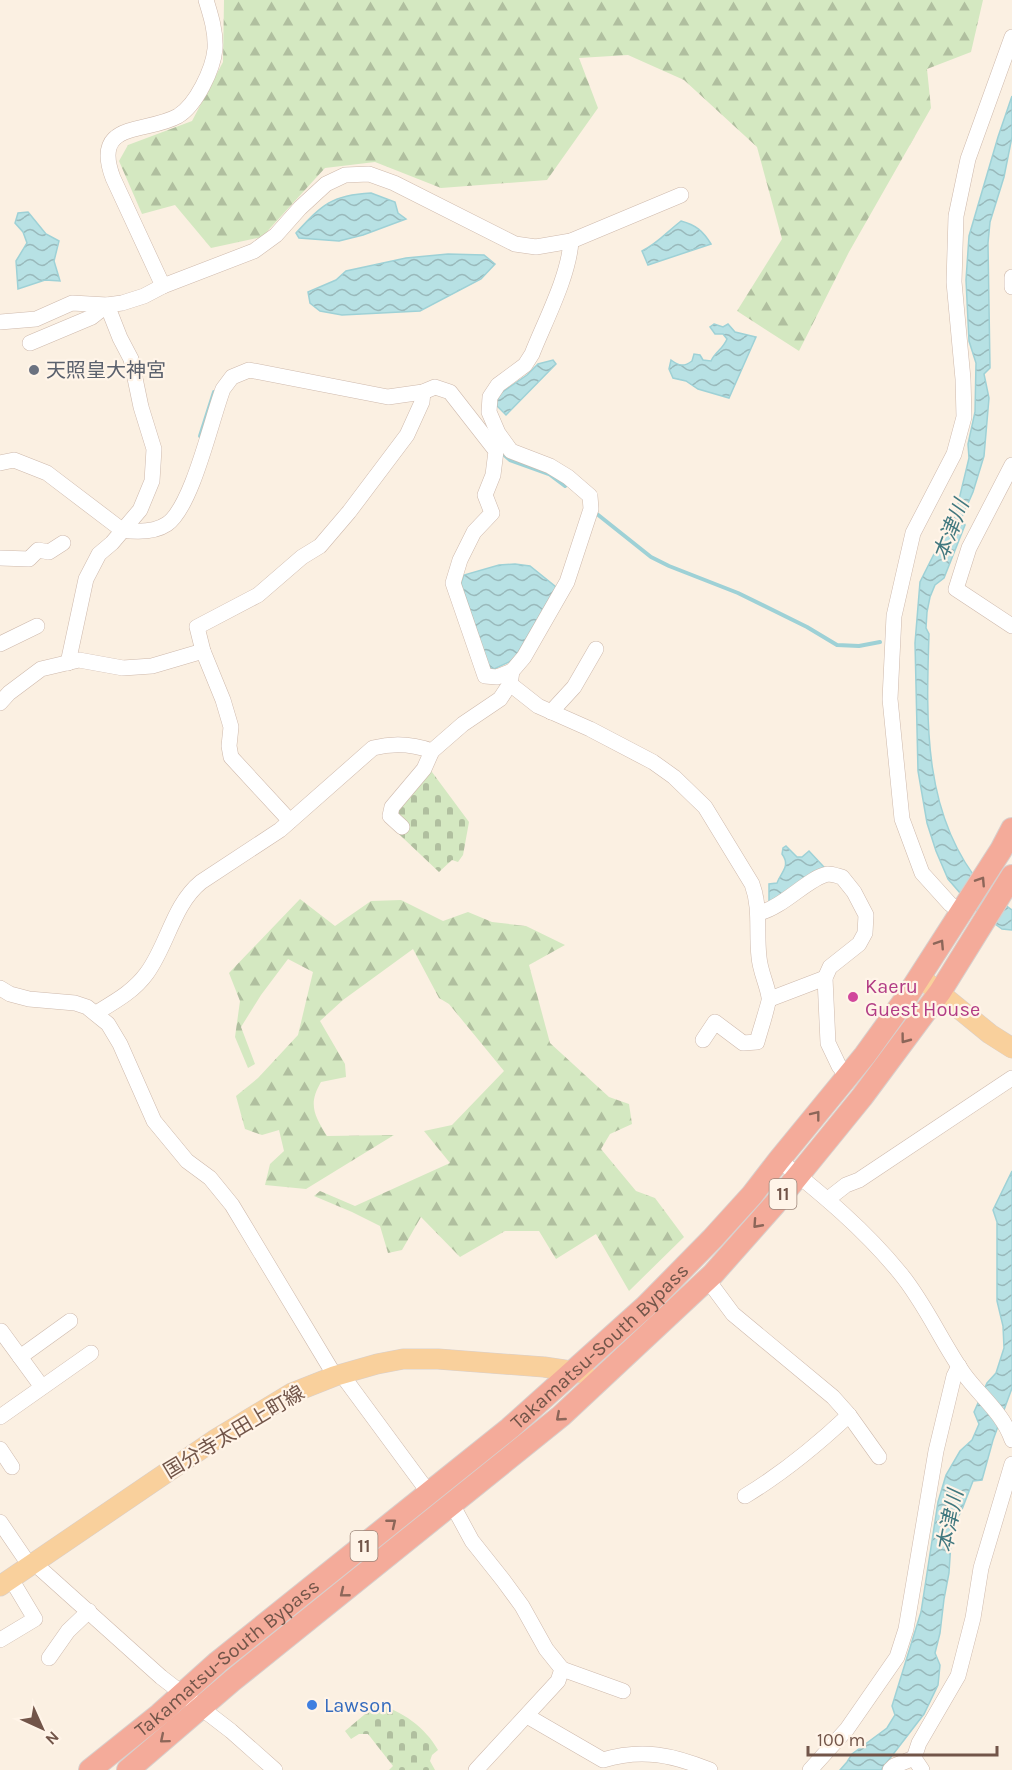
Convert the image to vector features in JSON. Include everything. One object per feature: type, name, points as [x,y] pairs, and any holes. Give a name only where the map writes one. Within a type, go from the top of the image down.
[{"type":"highway","name":"Takamatsu-South Bypass","points":[[90,1770],[183,1694],[218,1662],[510,1428],[646,1306],[712,1239],[752,1195],[866,1055],[920,977],[1012,829]]},
{"type":"highway","name":"Takamatsu-South Bypass","points":[[128,1770],[201,1707],[453,1506],[561,1416],[707,1280],[775,1204],[862,1097],[940,992],[1012,876]]},
{"type":"main road","points":[[920,977],[990,1034],[1012,1048]]},
{"type":"main road","name":"国分寺太田上町線","points":[[5,1582],[216,1439],[292,1394],[339,1375],[404,1359],[438,1359],[575,1371],[604,1378]]},
{"type":"street","points":[[163,286],[112,178],[107,163],[108,148],[121,132],[177,116],[194,103],[215,50],[213,20],[206,0]]},
{"type":"street","points":[[961,912],[950,904],[922,873],[902,819],[890,699],[894,616],[913,533],[954,454],[964,417],[963,379],[954,282],[956,216],[968,159],[1012,36]]},
{"type":"street","points":[[0,322],[36,319],[72,303],[108,305],[122,303],[254,251],[276,235],[326,184],[345,175],[369,174],[394,183],[515,244],[536,247],[571,242],[681,195]]},
{"type":"street","points":[[402,827],[390,816],[392,807],[424,769],[432,751],[463,724],[500,699],[567,582],[591,509],[590,496],[568,477],[550,466],[511,451],[498,433],[489,412],[490,397],[498,385],[525,364],[532,354],[570,256],[571,242]]},
{"type":"street","points":[[1012,277],[1012,287]]},
{"type":"street","points":[[30,343],[92,317],[108,305]]},
{"type":"street","points":[[68,663],[86,579],[99,554],[112,543],[140,510],[152,481],[153,449],[131,358],[120,338],[108,305]]},
{"type":"street","points":[[0,463],[14,460],[47,473],[122,530],[135,532],[166,525],[179,512],[190,491],[223,389],[232,377],[249,370],[388,397],[423,392],[435,387],[450,392],[496,452],[493,475],[485,495],[492,513],[474,532],[460,560],[453,583],[485,676],[511,678],[538,706],[590,729],[653,762],[705,807],[752,884],[759,913],[759,959],[770,999],[757,1042],[743,1043],[715,1022],[703,1040]]},
{"type":"street","points":[[290,821],[231,757],[229,746],[231,727],[224,700],[203,651],[197,627],[258,595],[302,557],[320,546],[407,435],[422,402],[423,392]]},
{"type":"street","points":[[1012,465],[969,548],[956,589],[1012,626]]},
{"type":"street","points":[[0,558],[29,559],[38,549],[49,552],[63,543]]},
{"type":"street","points":[[0,644],[37,626]]},
{"type":"street","points":[[551,712],[574,687],[596,649]]},
{"type":"street","points":[[0,703],[9,693],[41,669],[79,660],[123,668],[152,666],[203,651]]},
{"type":"street","points":[[96,1012],[125,995],[147,972],[189,891],[290,821],[373,748],[416,745],[432,751]]},
{"type":"street","points":[[759,913],[771,910],[815,880],[829,874],[842,877],[866,915],[865,933],[858,944],[830,967],[825,978],[828,1043],[839,1066],[848,1076]]},
{"type":"street","points":[[770,999],[825,978]]},
{"type":"street","points":[[0,988],[10,994],[29,999],[75,1003],[96,1012],[108,1024],[120,1044],[154,1122],[187,1161],[210,1178],[232,1205],[339,1375],[429,1493]]},
{"type":"street","points":[[828,1199],[846,1185],[859,1180],[1012,1078]]},
{"type":"street","points":[[779,1160],[828,1199],[900,1273],[963,1371],[1004,1421],[1012,1440]]},
{"type":"street","points":[[707,1280],[733,1314],[833,1397],[879,1457]]},
{"type":"street","points":[[20,1357],[70,1321]]},
{"type":"street","points":[[1,1331],[42,1387]]},
{"type":"street","points":[[0,1417],[91,1353]]},
{"type":"street","points":[[810,1770],[847,1729],[897,1657],[906,1629],[936,1451],[954,1376],[963,1371]]},
{"type":"street","points":[[745,1496],[773,1479],[815,1447],[849,1415]]},
{"type":"street","points":[[0,1449],[12,1467]]},
{"type":"street","points":[[890,1770],[894,1766],[918,1764],[919,1743],[958,1676],[973,1618],[984,1558],[1012,1464]]},
{"type":"street","points":[[453,1506],[472,1541],[515,1597],[546,1649],[562,1669],[623,1691]]},
{"type":"street","points":[[0,1522],[32,1564],[275,1770]]},
{"type":"street","points":[[0,1640],[35,1619],[5,1582]]},
{"type":"street","points":[[49,1658],[68,1631],[89,1611]]},
{"type":"street","points":[[476,1770],[558,1680],[562,1669]]},
{"type":"street","points":[[527,1716],[601,1765],[623,1754],[661,1754],[708,1770]]},
{"type":"green space","points":[[224,0],[983,0],[971,52],[927,69],[931,108],[849,252],[799,351],[737,311],[782,239],[757,147],[684,80],[628,55],[579,58],[598,108],[547,180],[441,188],[375,162],[325,168],[262,237],[211,248],[175,205],[142,214],[119,161],[128,145],[192,121],[223,62]]},
{"type":"green space","points":[[429,768],[469,822],[463,855],[458,862],[452,860],[439,872],[384,820]]},
{"type":"green space","points":[[300,899],[335,926],[371,901],[401,900],[443,921],[468,912],[492,922],[526,926],[565,945],[529,965],[550,1043],[609,1097],[629,1104],[632,1124],[610,1134],[601,1149],[636,1191],[655,1198],[684,1237],[629,1291],[596,1234],[556,1259],[539,1231],[505,1231],[460,1257],[421,1217],[402,1250],[388,1253],[380,1226],[314,1196],[320,1191],[355,1206],[450,1163],[424,1131],[452,1125],[504,1071],[449,1004],[439,998],[413,949],[343,1000],[320,1021],[345,1064],[346,1077],[321,1082],[317,1090],[314,1109],[327,1136],[394,1135],[306,1189],[265,1185],[270,1164],[284,1151],[279,1130],[262,1135],[245,1129],[236,1096],[258,1078],[298,1035],[313,972],[288,959],[261,995],[241,1027],[255,1064],[248,1068],[235,1037],[240,1001],[229,973]]},
{"type":"green space","points":[[377,1704],[404,1715],[427,1734],[438,1750],[432,1755],[430,1761],[435,1770],[389,1770],[393,1766],[368,1734],[359,1734],[351,1739],[345,1731]]},
{"type":"water","name":"本津川","points":[[1012,96],[1012,137],[1004,177],[990,222],[988,243],[990,368],[984,374],[989,398],[984,456],[973,492],[962,517],[965,525],[944,578],[935,585],[930,597],[926,628],[929,634],[929,734],[932,767],[939,799],[949,830],[963,860],[983,887],[1012,910],[1012,930],[1002,929],[973,908],[948,879],[936,851],[927,823],[918,771],[915,643],[920,582],[955,516],[969,458],[968,444],[975,412],[976,363],[969,341],[966,280],[969,236]]},
{"type":"water","points":[[371,193],[395,202],[398,213],[406,219],[339,241],[299,238],[296,233],[328,203],[346,196]]},
{"type":"water","points":[[28,212],[46,234],[59,241],[54,261],[60,281],[45,280],[18,289],[16,261],[27,243],[23,232],[15,223],[18,213]]},
{"type":"water","points":[[681,221],[699,229],[711,244],[648,265],[642,251],[658,241]]},
{"type":"water","points":[[448,254],[484,255],[495,264],[481,279],[420,311],[342,315],[320,311],[310,303],[308,292],[336,280],[346,271],[406,258]]},
{"type":"water","points":[[714,324],[723,327],[728,324],[735,332],[756,337],[729,398],[698,389],[686,381],[673,378],[669,369],[671,360],[684,365],[692,361],[694,354],[700,355],[703,360],[711,361],[727,339],[723,334],[715,334],[710,327]]},
{"type":"water","points":[[553,360],[556,364],[506,415],[497,406],[496,401],[501,393],[527,375],[538,364]]},
{"type":"water","points":[[499,565],[530,566],[556,587],[516,656],[494,669],[489,667],[461,583],[464,575]]},
{"type":"water","points":[[786,846],[797,857],[802,857],[809,851],[824,867],[777,899],[769,901],[769,884],[777,883],[784,869],[786,862],[782,854]]},
{"type":"water","name":"本津川","points":[[1012,1171],[1012,1388],[993,1440],[982,1480],[973,1481],[961,1512],[952,1526],[949,1573],[935,1653],[940,1665],[938,1685],[924,1714],[881,1770],[840,1770],[852,1754],[887,1728],[895,1715],[892,1706],[921,1612],[938,1502],[946,1475],[960,1451],[972,1440],[979,1424],[974,1412],[987,1383],[996,1373],[1004,1348],[1003,1326],[997,1301],[997,1222],[993,1210]]},
{"type":"waterway","points":[[200,436],[214,392]]},
{"type":"waterway","points":[[502,453],[510,460],[549,474],[565,486]]},
{"type":"waterway","points":[[597,514],[651,557],[738,593],[807,627],[837,645],[859,646],[880,642]]},
{"type":"place","name":"天照皇大神宮","points":[[34,370]]},
{"type":"place","name":"Kaeru Guest House","points":[[853,997]]},
{"type":"place","name":"Lawson","points":[[312,1705]]}]
